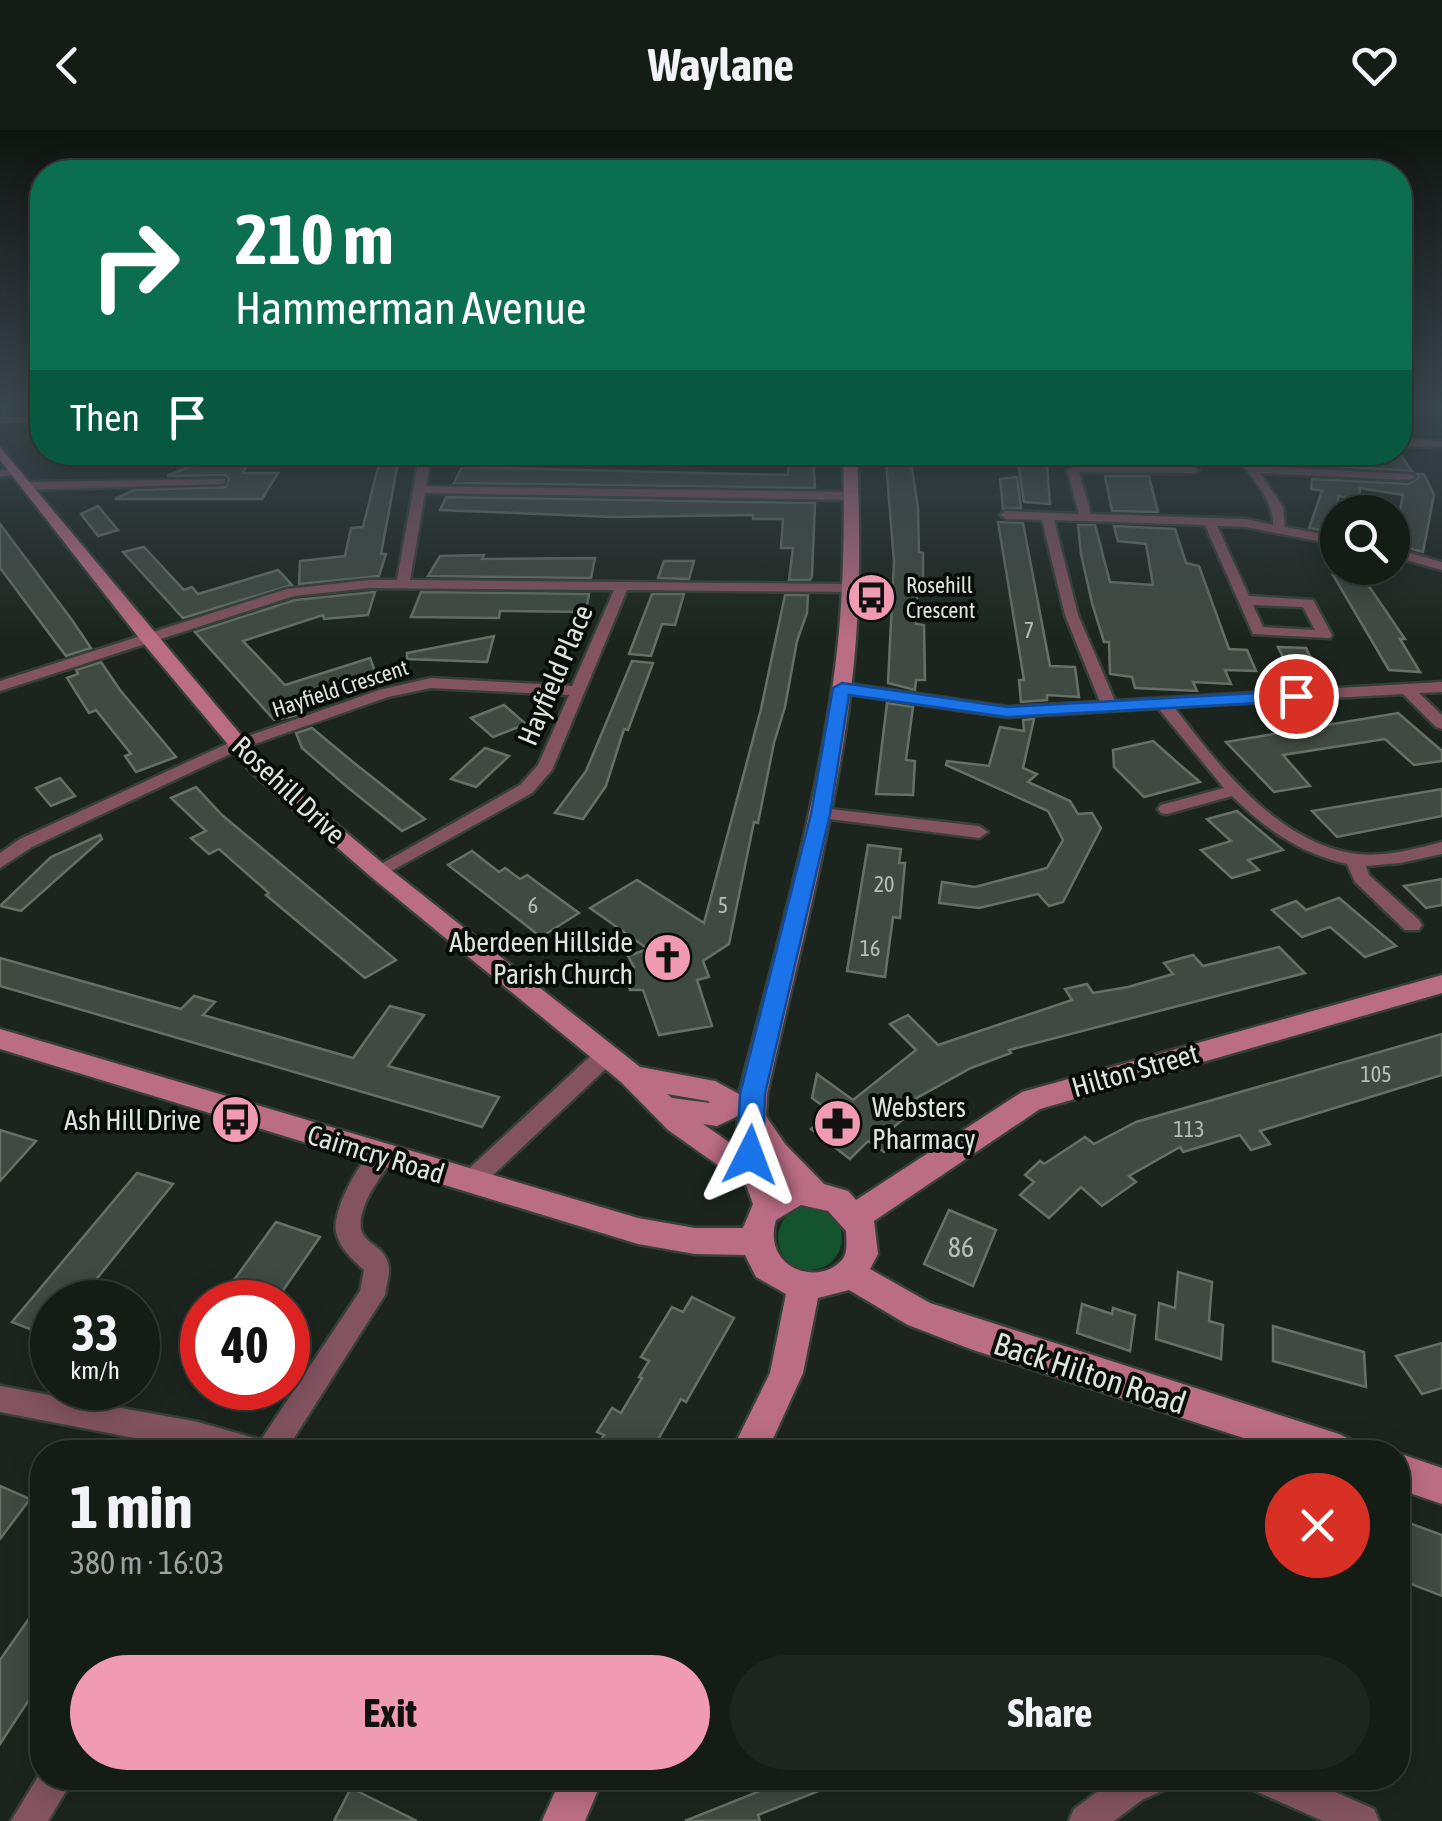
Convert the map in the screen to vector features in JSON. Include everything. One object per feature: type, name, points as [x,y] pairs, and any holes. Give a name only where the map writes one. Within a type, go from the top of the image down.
[{"type":"street","name":"Rosehill Drive","points":[[21,485],[260,770],[604,1057],[631,1075],[663,1108],[756,1176]]},
{"type":"street","points":[[403,584],[421,485]]},
{"type":"street","points":[[769,1206],[750,1155],[746,1109],[820,814],[842,688],[851,588],[852,485]]},
{"type":"street","points":[[1077,485],[1086,517]]},
{"type":"street","points":[[1262,485],[1277,500],[1282,515],[1280,529]]},
{"type":"street","points":[[420,489],[853,496]]},
{"type":"street","points":[[1006,515],[1209,520],[1320,537]]},
{"type":"street","points":[[1047,516],[1066,607],[1084,655],[1111,708]]},
{"type":"street","points":[[1209,520],[1244,600],[1258,632],[1325,635],[1308,603],[1244,600]]},
{"type":"street","points":[[1410,557],[1441,565]]},
{"type":"street","points":[[0,686],[292,592],[369,584],[851,588]]},
{"type":"street","name":"Hayfield Place","points":[[378,871],[526,788],[546,767],[622,586]]},
{"type":"street","name":"Hayfield Crescent","points":[[0,862],[26,843],[237,745],[384,692],[431,683],[577,691]]},
{"type":"street","points":[[842,688],[1007,712],[1442,686]]},
{"type":"street","points":[[1408,690],[1442,724]]},
{"type":"street","points":[[1164,705],[1235,790],[1283,830],[1314,847],[1355,860],[1393,860],[1442,848]]},
{"type":"street","points":[[1168,809],[1235,790]]},
{"type":"street","points":[[820,814],[979,832]]},
{"type":"street","points":[[1355,860],[1361,878],[1412,926]]},
{"type":"street","name":"Hilton Street","points":[[856,1216],[896,1194],[1010,1111],[1032,1100],[1442,984]]},
{"type":"street","name":"Cairncry Road","points":[[0,1040],[638,1231],[695,1241],[756,1242]]},
{"type":"street","points":[[470,1182],[604,1057]]},
{"type":"street","name":"Rosehill Drive","points":[[631,1075],[667,1086],[715,1092],[746,1109]]},
{"type":"street","points":[[663,1108],[717,1115],[746,1109]]},
{"type":"street","points":[[746,1109],[775,1152],[813,1192]]},
{"type":"street","points":[[277,1440],[372,1295],[377,1266],[356,1248],[348,1226],[356,1199],[384,1154]]},
{"type":"street","points":[[813,1192],[837,1200],[856,1216],[864,1246],[850,1273],[836,1282],[803,1286],[771,1270],[756,1242],[756,1228],[769,1206],[789,1194],[813,1192]]},
{"type":"street","name":"Back Hilton Road","points":[[850,1273],[919,1314],[973,1335],[1301,1440]]},
{"type":"street","points":[[755,1440],[782,1390],[795,1356],[803,1286]]},
{"type":"street","points":[[0,1398],[212,1440]]},
{"type":"street","points":[[1410,1476],[1442,1486]]},
{"type":"street","points":[[28,1821],[49,1790]]},
{"type":"street","points":[[562,1821],[576,1790]]},
{"type":"street","points":[[1086,1821],[1127,1790]]},
{"type":"street","points":[[1292,1790],[1362,1821]]},
{"type":"green space","points":[[810,1206],[832,1216],[842,1238],[832,1260],[810,1270],[788,1260],[778,1238],[788,1216]]},
{"type":"building","points":[[271,485],[262,499],[115,499],[134,490]]},
{"type":"building","points":[[374,485],[394,485],[381,554],[386,554],[379,576],[299,584],[300,561],[345,556],[351,528],[363,527]]},
{"type":"building","points":[[592,485],[815,485],[815,488]]},
{"type":"building","points":[[888,485],[915,485],[919,552],[923,553],[923,585],[917,585],[916,624],[924,625],[925,680],[916,680],[915,690],[888,683],[894,562]]},
{"type":"building","points":[[1001,485],[1018,485],[1021,508],[1003,509]]},
{"type":"building","points":[[1021,485],[1049,485],[1050,504],[1024,502]]},
{"type":"building","points":[[1107,485],[1151,485],[1158,512],[1112,511]]},
{"type":"building","points":[[1311,485],[1429,485],[1434,495],[1423,552],[1410,549],[1410,495],[1360,488],[1359,495],[1321,495],[1322,491],[1311,489]]},
{"type":"building","points":[[446,497],[815,503],[812,576],[810,580],[789,580],[793,548],[781,548],[783,519],[753,519],[753,515],[612,517],[440,510]]},
{"type":"building","points":[[1320,497],[1320,530],[1309,528]]},
{"type":"building","points":[[98,506],[118,530],[98,536],[81,514]]},
{"type":"building","points":[[998,522],[1023,523],[1050,666],[1075,667],[1079,697],[1047,695],[1047,700],[1021,702],[1019,680],[1024,680]]},
{"type":"building","points":[[0,524],[91,648],[66,656],[0,568]]},
{"type":"building","points":[[1078,525],[1095,525],[1110,582],[1153,585],[1146,544],[1118,541],[1114,526],[1175,529],[1186,563],[1199,566],[1229,649],[1247,650],[1256,671],[1225,670],[1231,684],[1193,682],[1197,691],[1135,688],[1132,677],[1110,674],[1109,642],[1104,642],[1092,603]]},
{"type":"building","points":[[144,547],[184,590],[192,587],[198,594],[278,570],[292,585],[183,618],[123,552]]},
{"type":"building","points":[[484,555],[482,559],[595,558],[591,578],[428,576],[440,556]]},
{"type":"building","points":[[664,561],[694,561],[689,579],[658,578]]},
{"type":"building","points":[[1339,585],[1368,585],[1405,639],[1400,639],[1420,672],[1389,670]]},
{"type":"building","points":[[375,592],[368,615],[324,619],[323,615],[243,641],[285,685],[370,658],[376,674],[291,704],[297,715],[290,717],[274,720],[195,632],[295,600]]},
{"type":"building","points":[[421,592],[589,594],[586,612],[500,611],[499,618],[411,617]]},
{"type":"building","points":[[652,594],[684,594],[675,625],[662,624],[651,656],[629,654]]},
{"type":"building","points":[[785,595],[808,595],[807,613],[797,641],[758,823],[754,822],[729,944],[703,961],[709,977],[697,980],[712,1026],[659,1035],[643,990],[630,990],[623,970],[634,967],[628,956],[648,949],[590,908],[637,880],[704,923],[761,709]]},
{"type":"building","points":[[494,636],[487,662],[407,659],[407,653]]},
{"type":"building","points":[[1278,647],[1306,648],[1315,667],[1287,665]]},
{"type":"building","points":[[632,661],[653,663],[628,730],[624,729],[606,786],[583,819],[555,813],[586,771]]},
{"type":"building","points":[[101,662],[176,757],[136,772],[125,756],[131,754],[96,710],[89,713],[67,678],[78,674],[76,670]]},
{"type":"building","points":[[887,703],[913,707],[906,760],[915,761],[913,795],[876,794]]},
{"type":"building","points":[[504,705],[526,724],[493,737],[471,718]]},
{"type":"building","points":[[1398,713],[1442,751],[1442,761],[1414,765],[1385,739],[1283,755],[1310,786],[1274,792],[1226,742]]},
{"type":"building","points":[[1034,719],[1023,768],[1037,774],[1028,782],[1070,801],[1078,814],[1092,813],[1101,828],[1063,902],[1049,906],[1038,894],[979,908],[939,903],[942,882],[975,887],[1047,868],[1063,840],[1048,811],[946,765],[947,761],[989,766],[1000,727],[1024,731],[1023,720]]},
{"type":"building","points":[[312,728],[425,819],[402,831],[346,786],[302,748],[296,733]]},
{"type":"building","points":[[1153,741],[1200,782],[1144,797],[1114,767],[1113,750]]},
{"type":"building","points":[[485,748],[509,756],[476,787],[451,779]]},
{"type":"building","points":[[60,778],[75,796],[51,806],[36,788]]},
{"type":"building","points":[[196,787],[222,815],[396,960],[365,978],[266,895],[269,893],[219,849],[209,854],[191,838],[206,831],[171,798]]},
{"type":"building","points":[[1442,789],[1442,816],[1337,837],[1312,811]]},
{"type":"building","points":[[1237,811],[1283,850],[1248,860],[1259,870],[1232,878],[1201,850],[1231,841],[1207,819]]},
{"type":"building","points":[[100,835],[102,839],[21,911],[0,906],[51,857]]},
{"type":"building","points":[[868,845],[901,849],[899,863],[905,863],[900,918],[893,917],[885,977],[847,971]]},
{"type":"building","points":[[472,851],[499,872],[505,868],[520,879],[527,875],[579,913],[541,937],[448,865]]},
{"type":"building","points":[[1442,879],[1442,905],[1426,908],[1404,886]]},
{"type":"building","points":[[1339,898],[1396,946],[1365,957],[1330,927],[1302,937],[1272,910],[1296,901],[1306,910]]},
{"type":"building","points":[[1279,947],[1305,973],[1009,1050],[1011,1053],[971,1068],[915,1099],[922,1104],[890,1130],[900,1137],[884,1152],[868,1141],[850,1159],[811,1129],[831,1112],[812,1098],[817,1074],[853,1100],[916,1050],[890,1024],[908,1015],[938,1045],[1072,1000],[1065,989],[1087,984],[1093,993],[1128,987],[1173,974],[1164,963],[1193,955],[1203,966]]},
{"type":"building","points":[[0,958],[181,1009],[194,996],[215,1002],[203,1015],[353,1058],[390,1006],[424,1015],[388,1066],[499,1097],[482,1127],[0,986]]},
{"type":"building","points":[[1442,1034],[1442,1075],[1260,1131],[1270,1144],[1251,1150],[1240,1135],[1183,1152],[1180,1147],[1129,1176],[1136,1182],[1102,1206],[1081,1187],[1049,1218],[1020,1195],[1034,1182],[1025,1175],[1040,1161],[1044,1164],[1085,1137],[1094,1144],[1136,1122]]},
{"type":"building","points":[[0,1130],[36,1141],[0,1181]]},
{"type":"building","points":[[137,1173],[173,1184],[96,1280],[47,1280]]},
{"type":"building","points":[[949,1210],[996,1230],[973,1286],[924,1264]]},
{"type":"building","points":[[276,1222],[320,1237],[290,1280],[234,1280]]},
{"type":"building","points":[[1178,1272],[1212,1282],[1209,1321],[1223,1325],[1221,1359],[1156,1339],[1159,1303],[1175,1308]]},
{"type":"building","points":[[692,1297],[734,1318],[686,1402],[681,1399],[658,1440],[601,1440],[604,1435],[597,1432],[612,1408],[621,1413],[642,1378],[639,1377],[649,1361],[641,1357],[672,1307],[683,1312]]},
{"type":"building","points":[[30,1301],[30,1329],[12,1322]]},
{"type":"building","points":[[1082,1304],[1112,1314],[1113,1308],[1135,1315],[1130,1351],[1077,1333]]},
{"type":"building","points":[[1273,1326],[1364,1352],[1366,1387],[1273,1361]]},
{"type":"building","points":[[1442,1343],[1442,1388],[1422,1394],[1396,1356]]},
{"type":"building","points":[[0,1486],[30,1499],[0,1539]]},
{"type":"building","points":[[1410,1523],[1442,1535],[1442,1596],[1410,1584]]},
{"type":"building","points":[[30,1617],[30,1698],[0,1744],[0,1660]]},
{"type":"building","points":[[350,1790],[355,1790],[417,1821],[334,1821]]},
{"type":"building","points":[[762,1790],[821,1790],[758,1815],[760,1821],[685,1821]]},
{"type":"place","name":"Rosehill Crescent","points":[[871,598]]},
{"type":"place","name":"Aberdeen Hillside Parish Church","points":[[668,958]]},
{"type":"place","name":"Ash Hill Drive","points":[[236,1120]]},
{"type":"place","name":"Websters Pharmacy","points":[[837,1123]]},
{"type":"route","points":[[750,1155],[753,1094],[820,814],[842,688],[1007,712],[1296,696]]}]
